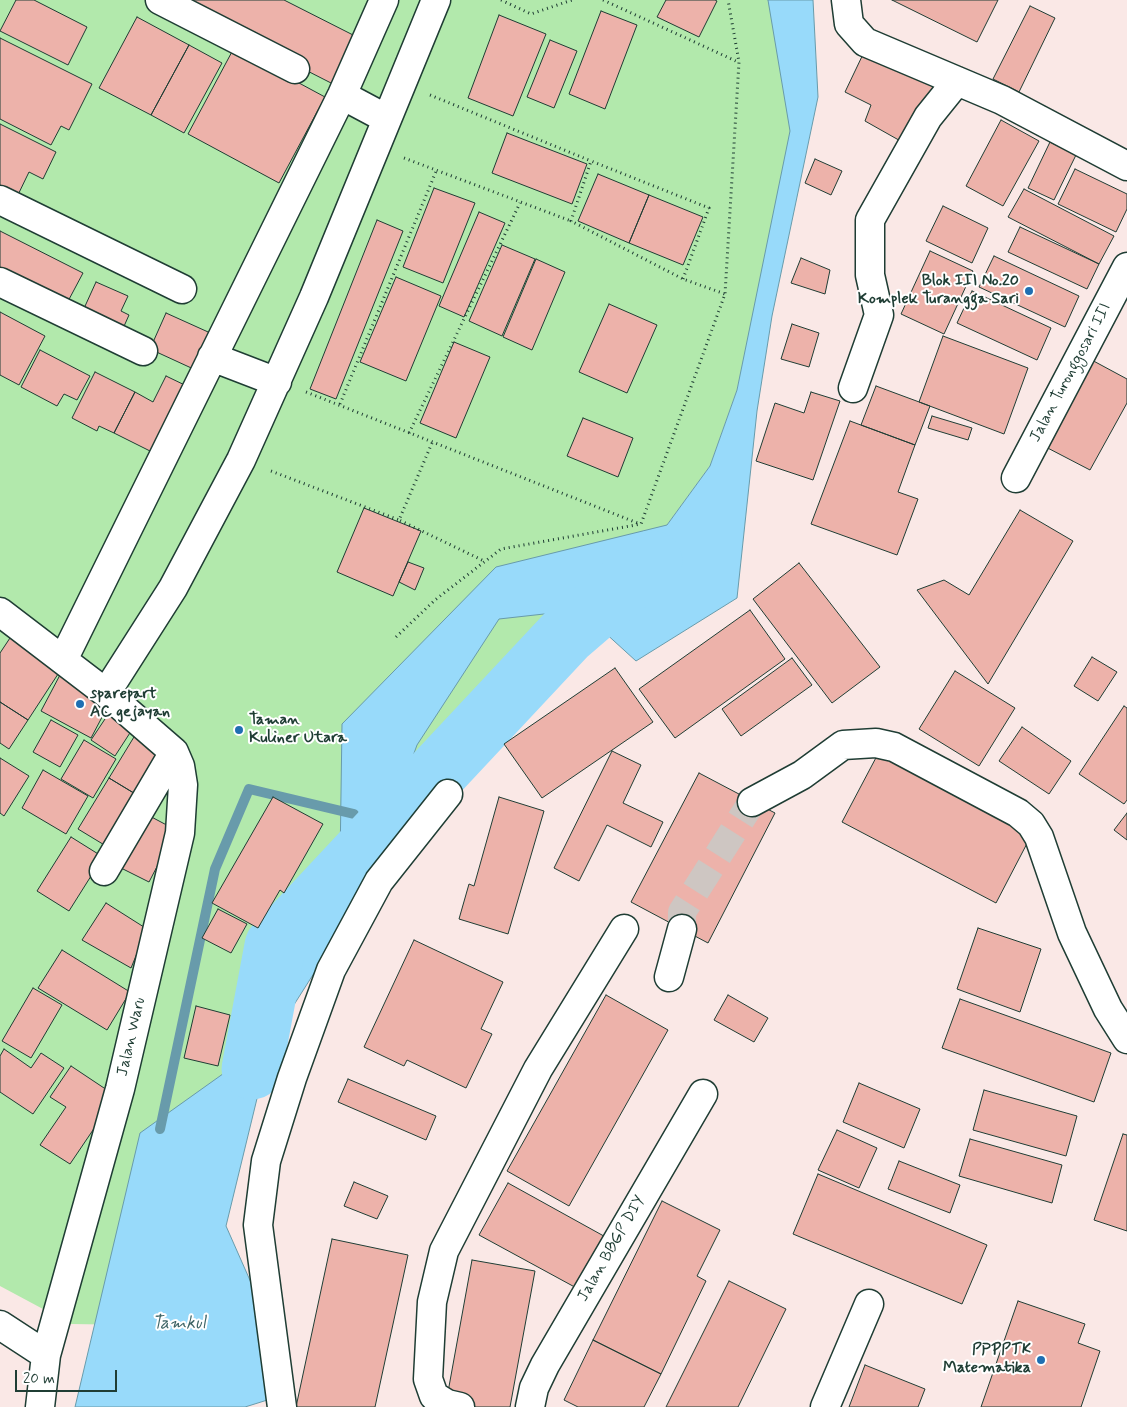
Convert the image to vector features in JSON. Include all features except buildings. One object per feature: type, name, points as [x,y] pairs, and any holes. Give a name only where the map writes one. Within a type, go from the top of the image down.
[{"type":"street","points":[[160,0],[295,69]]},
{"type":"street","points":[[63,660],[342,95],[384,0]]},
{"type":"street","points":[[106,693],[173,588],[241,460],[277,382],[436,0]]},
{"type":"street","points":[[846,0],[849,24],[865,42],[1002,100],[1127,166]]},
{"type":"street","points":[[853,388],[879,315],[870,275],[870,220],[928,117],[957,82]]},
{"type":"street","points":[[342,95],[387,119]]},
{"type":"street","points":[[0,200],[182,289]]},
{"type":"street","name":"Jalan Turonggosari III","points":[[1016,478],[1127,267]]},
{"type":"street","points":[[0,282],[143,351]]},
{"type":"street","points":[[212,357],[277,382]]},
{"type":"street","points":[[1,617],[63,660],[106,693],[174,752],[104,871]]},
{"type":"street","points":[[752,802],[802,775],[844,745],[876,743],[894,747],[1018,813],[1031,824],[1038,837],[1072,932],[1108,1009],[1127,1038]]},
{"type":"street","name":"Jalan Waru","points":[[40,1407],[46,1355],[117,1098],[180,833],[183,785],[180,766],[174,752]]},
{"type":"street","points":[[282,1407],[258,1225],[266,1161],[292,1078],[331,970],[380,881],[448,794]]},
{"type":"street","points":[[460,1407],[447,1404],[434,1396],[428,1379],[432,1302],[444,1251],[538,1069],[624,929]]},
{"type":"street","points":[[670,977],[682,929]]},
{"type":"street","name":"Jalan BBGP DIY","points":[[530,1407],[534,1388],[544,1365],[703,1094]]},
{"type":"street","points":[[825,1407],[868,1304]]},
{"type":"street","points":[[0,1325],[46,1355]]},
{"type":"path","points":[[502,0],[511,2],[530,14],[572,0]]},
{"type":"path","points":[[603,0],[739,62]]},
{"type":"path","points":[[641,524],[725,294],[739,62],[728,0]]},
{"type":"path","points":[[401,86],[414,88],[709,208],[683,279]]},
{"type":"path","points":[[374,149],[437,169],[520,203],[571,221],[683,279],[725,294]]},
{"type":"path","points":[[571,221],[591,161]]},
{"type":"path","points":[[340,404],[437,169]]},
{"type":"path","points":[[410,433],[520,203]]},
{"type":"path","points":[[277,382],[340,404],[432,443],[641,524]]},
{"type":"path","points":[[399,520],[432,443]]},
{"type":"path","points":[[241,460],[399,520],[485,561]]},
{"type":"path","points":[[396,637],[435,600],[501,549],[641,524]]},
{"type":"green space","name":"Taman Kuliner Utara","points":[[0,0],[791,0],[794,130],[737,390],[710,466],[667,525],[275,946],[201,1326],[71,1324],[0,1286]]},
{"type":"water","name":"Tamkul","points":[[768,0],[813,0],[818,97],[772,316],[757,411],[737,598],[636,661],[580,610],[499,619],[417,745],[361,899],[271,1041],[226,1226],[264,1312],[277,1397],[245,1407],[75,1407],[140,1133],[227,1071],[273,974],[340,863],[342,724],[496,567],[667,525],[710,466],[737,390],[790,131]]},
{"type":"waterway","points":[[252,1069],[275,946],[566,635],[652,561]]},
{"type":"waterway","points":[[160,1129],[215,869],[249,789],[354,814]]},
{"type":"tunnel","points":[[682,929],[682,912],[752,802]]},
{"type":"place","name":"Blok III No.20 Komplek Turangga Sari","points":[[1029,291]]},
{"type":"place","name":"sparepart AC gejayan","points":[[80,704]]},
{"type":"place","name":"Taman Kuliner Utara","points":[[239,730]]},
{"type":"place","name":"PPPPTK Matematika","points":[[1041,1360]]}]
